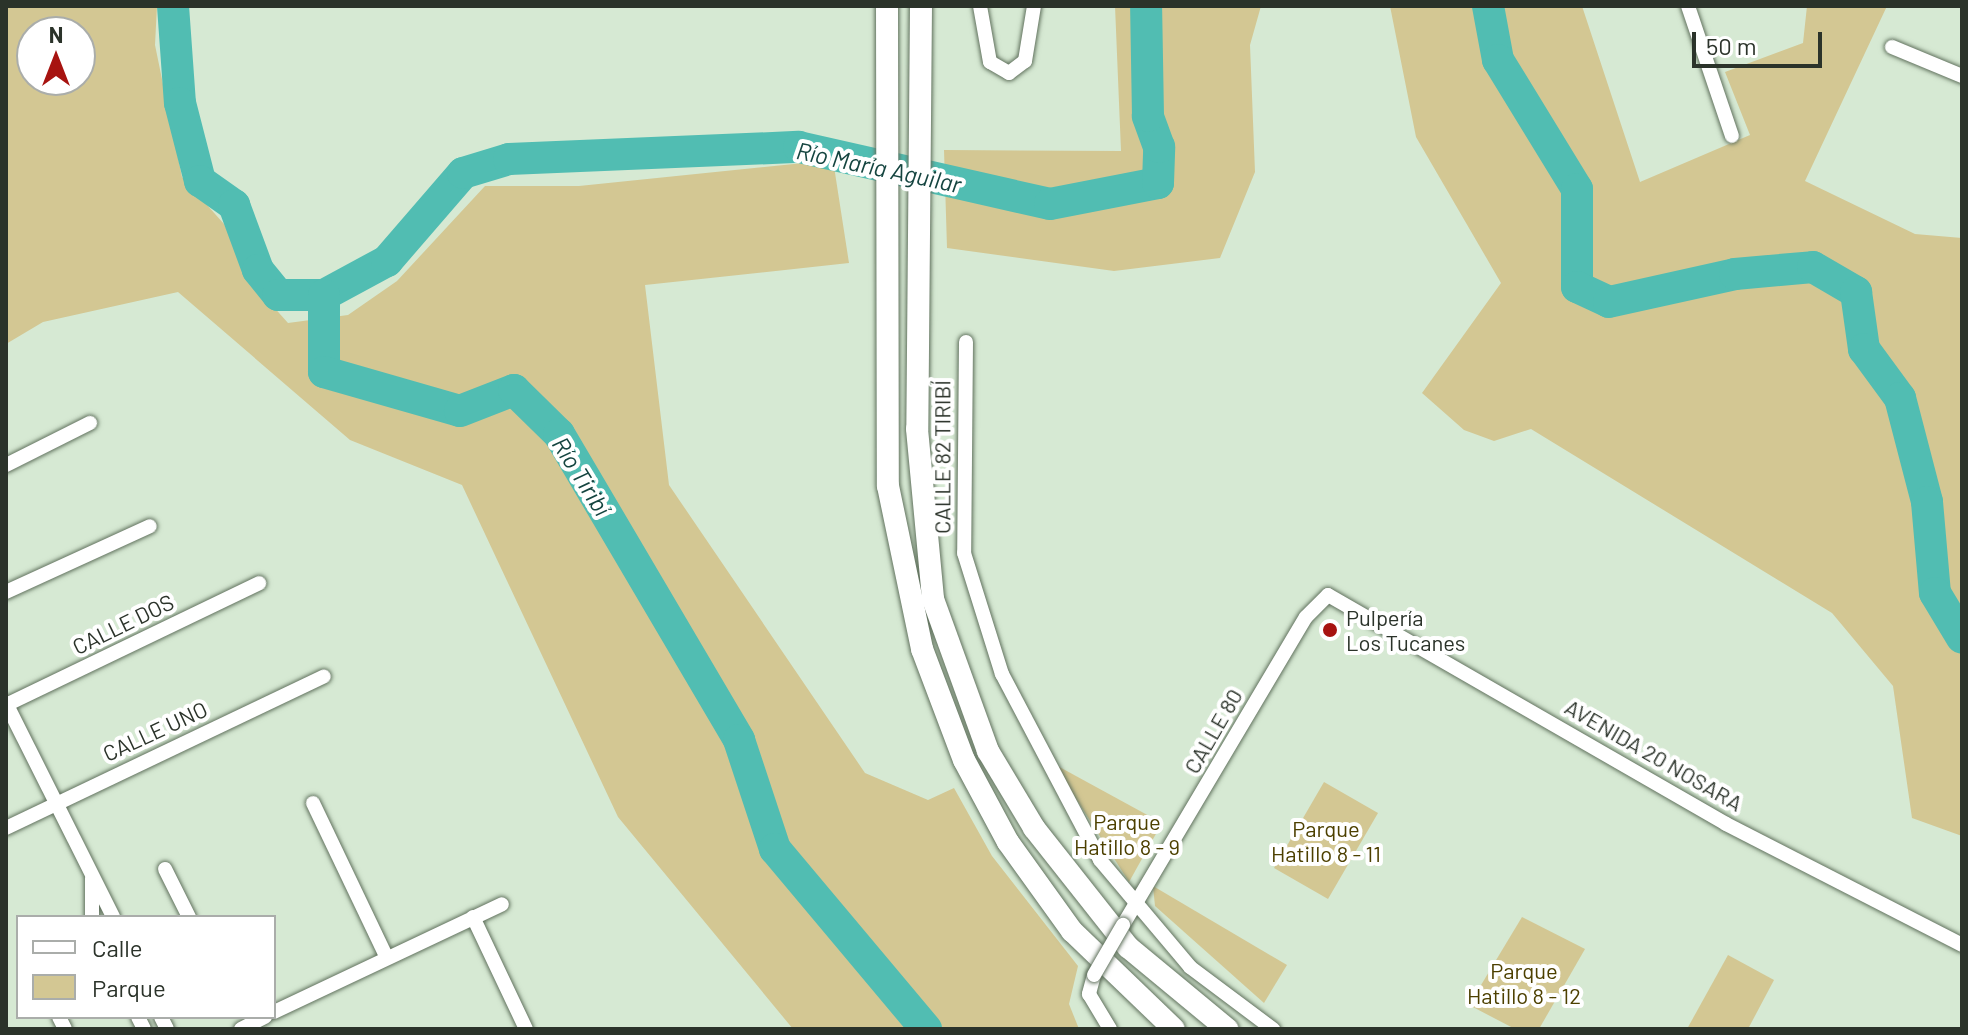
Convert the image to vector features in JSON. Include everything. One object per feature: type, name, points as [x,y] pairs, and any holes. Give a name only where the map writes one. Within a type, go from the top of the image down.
[{"type":"highway","points":[[887,6],[885,426],[895,546],[948,724],[985,803],[1049,900],[1108,970],[1174,1029]]},
{"type":"highway","points":[[921,6],[918,263],[922,538],[933,599],[973,717],[1006,785],[1092,910],[1227,1029]]},
{"type":"street","points":[[980,6],[990,62],[1018,70],[1034,6]]},
{"type":"street","points":[[1688,6],[1732,136]]},
{"type":"street","points":[[1892,47],[1962,76]]},
{"type":"street","name":"CALLE 82 TIRIBÍ","points":[[966,342],[964,553],[1002,674],[1037,751],[1100,860],[1190,967],[1273,1029]]},
{"type":"street","points":[[6,465],[90,423]]},
{"type":"street","points":[[6,592],[150,526]]},
{"type":"street","name":"CALLE DOS","points":[[6,704],[259,583]]},
{"type":"street","name":"CALLE 80","points":[[1110,1029],[1092,1005],[1094,975],[1306,617],[1328,595]]},
{"type":"street","name":"AVENIDA 20 NOSARA","points":[[1328,595],[1726,824],[1958,945]]},
{"type":"street","name":"CALLE UNO","points":[[6,828],[324,676]]},
{"type":"street","points":[[6,704],[112,915]]},
{"type":"street","points":[[313,803],[386,956]]},
{"type":"street","points":[[165,869],[188,915]]},
{"type":"street","points":[[92,874],[92,915]]},
{"type":"street","points":[[276,1011],[386,956],[502,904]]},
{"type":"street","points":[[473,917],[526,1029]]},
{"type":"street","points":[[242,1028],[261,1019]]},
{"type":"green space","points":[[6,6],[157,6],[155,45],[182,177],[224,224],[253,284],[288,323],[348,315],[397,281],[485,186],[579,186],[833,160],[849,263],[645,285],[669,485],[865,773],[928,800],[954,788],[992,856],[1078,966],[1069,1004],[1079,1029],[793,1029],[618,817],[462,485],[350,440],[178,292],[43,322],[6,344]]},
{"type":"green space","points":[[1115,6],[1261,6],[1250,45],[1255,172],[1220,258],[1114,271],[947,248],[944,150],[1121,151]]},
{"type":"green space","points":[[1390,6],[1582,6],[1640,182],[1750,135],[1725,72],[1803,43],[1807,6],[1887,6],[1805,181],[1915,234],[1962,238],[1962,836],[1912,818],[1893,686],[1832,613],[1531,429],[1494,441],[1464,430],[1422,393],[1501,283],[1416,137]]},
{"type":"green space","name":"Parque Hatillo 8 - 9","points":[[1054,764],[1162,823],[1129,882]]},
{"type":"green space","name":"Parque Hatillo 8 - 11","points":[[1324,782],[1378,813],[1328,899],[1274,868]]},
{"type":"green space","points":[[1153,886],[1287,965],[1264,1003],[1155,906]]},
{"type":"green space","name":"Parque Hatillo 8 - 12","points":[[1522,917],[1585,949],[1539,1029],[1515,1029],[1469,1005]]},
{"type":"green space","points":[[1728,955],[1774,980],[1748,1029],[1687,1029]]},
{"type":"waterway","name":"Río María Aguilar","points":[[173,6],[180,103],[200,181],[234,205],[258,270],[278,295],[324,295],[387,261],[463,173],[509,159],[799,147],[1050,204],[1158,183],[1159,147],[1148,116],[1146,6]]},
{"type":"waterway","name":"Río María Aguilar","points":[[1488,6],[1498,60],[1577,189],[1577,287],[1609,302],[1735,274],[1813,267],[1856,292],[1864,349],[1900,398],[1927,502],[1935,593],[1962,638]]},
{"type":"waterway","name":"Río Tiribí","points":[[324,295],[324,372],[460,411],[514,390],[559,434],[739,740],[775,849],[926,1029]]},
{"type":"place","name":"Pulpería Los Tucanes","points":[[1330,630]]}]
